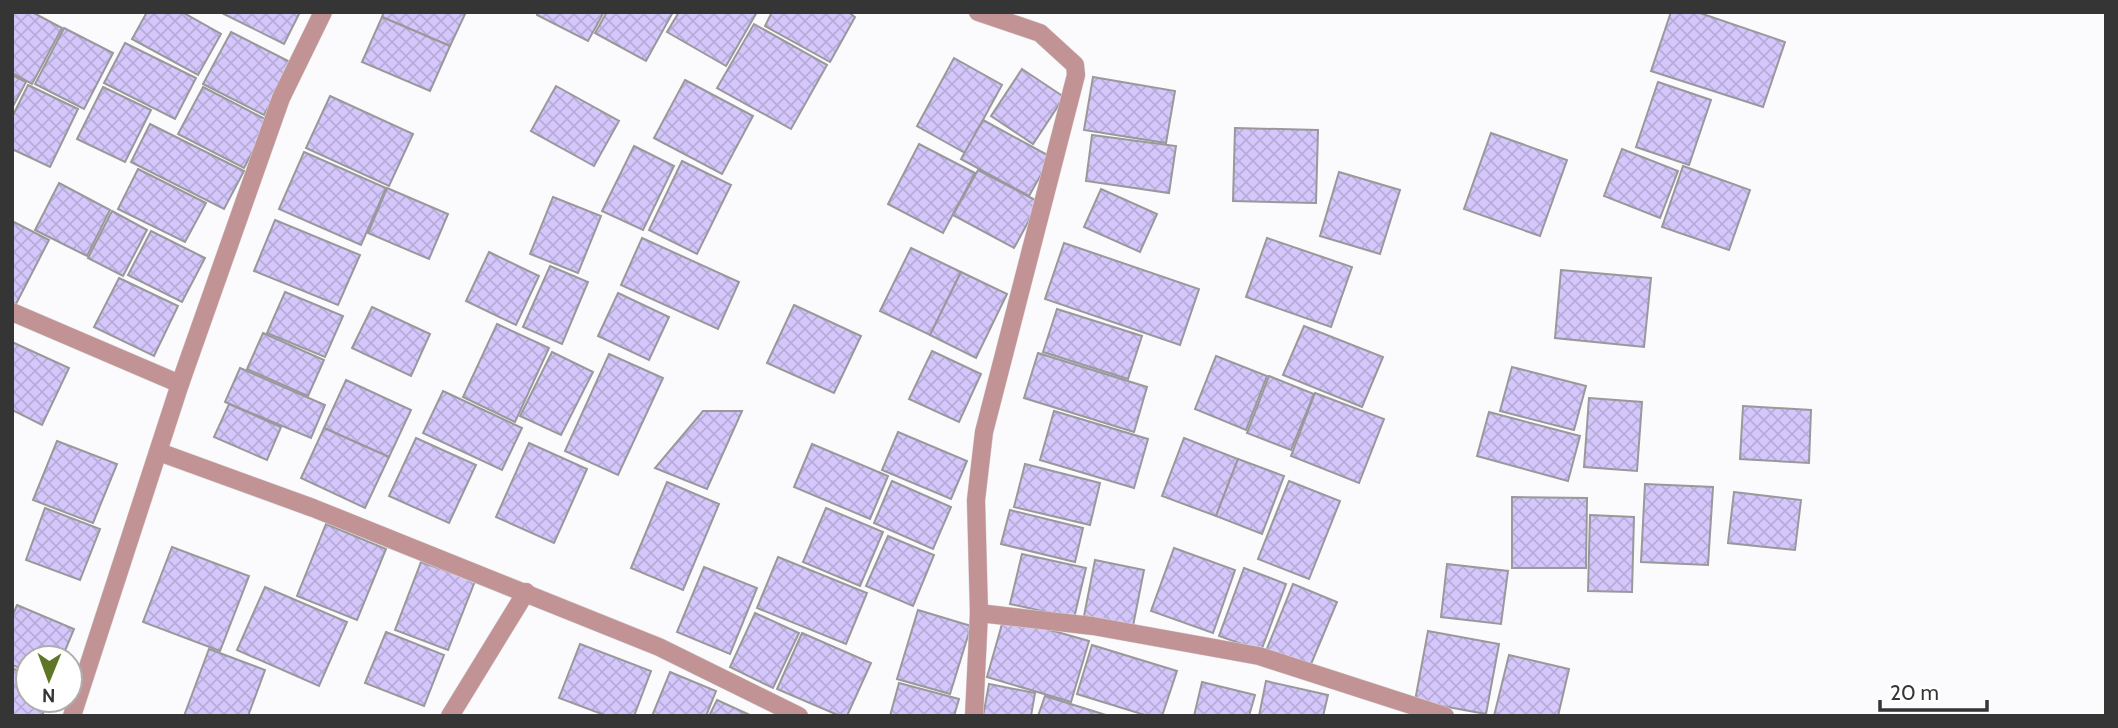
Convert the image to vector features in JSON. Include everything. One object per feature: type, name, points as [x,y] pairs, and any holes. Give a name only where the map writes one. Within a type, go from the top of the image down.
[{"type":"street","points":[[72,716],[180,384],[281,98],[323,12]]},
{"type":"street","points":[[974,716],[979,613],[976,500],[984,432],[1076,75],[1075,65],[1040,33],[978,12]]},
{"type":"street","points":[[12,312],[180,384]]},
{"type":"street","points":[[159,452],[313,508],[526,592],[659,647],[799,716]]},
{"type":"street","points":[[450,716],[526,592]]},
{"type":"street","points":[[979,613],[1093,626],[1259,656],[1445,716]]},
{"type":"building","points":[[12,12],[32,12],[62,28],[32,84],[12,73]]},
{"type":"building","points":[[147,12],[182,12],[221,34],[198,75],[132,39]]},
{"type":"building","points":[[220,12],[300,12],[284,44]]},
{"type":"building","points":[[384,12],[466,12],[450,46],[382,17]]},
{"type":"building","points":[[538,12],[604,12],[588,41],[537,15]]},
{"type":"building","points":[[607,12],[673,12],[646,61],[595,33]]},
{"type":"building","points":[[679,12],[757,12],[726,66],[667,32]]},
{"type":"building","points":[[772,12],[848,12],[855,17],[830,62],[765,26]]},
{"type":"building","points":[[1671,12],[1697,12],[1785,42],[1763,107],[1651,71]]},
{"type":"building","points":[[382,17],[450,46],[430,91],[362,62]]},
{"type":"building","points":[[754,24],[827,65],[791,129],[717,88]]},
{"type":"building","points":[[64,28],[113,53],[84,109],[35,84]]},
{"type":"building","points":[[231,32],[292,63],[264,115],[203,84]]},
{"type":"building","points":[[125,43],[196,78],[175,119],[104,83]]},
{"type":"building","points":[[954,58],[1002,85],[965,153],[917,126]]},
{"type":"building","points":[[1022,69],[1064,97],[1033,144],[991,116]]},
{"type":"building","points":[[12,75],[26,82],[12,108]]},
{"type":"building","points":[[1093,77],[1175,91],[1166,143],[1084,130]]},
{"type":"building","points":[[685,80],[753,116],[722,174],[654,138]]},
{"type":"building","points":[[1658,82],[1711,100],[1689,165],[1636,147]]},
{"type":"building","points":[[28,85],[78,109],[50,167],[12,149],[12,117]]},
{"type":"building","points":[[556,86],[619,121],[594,166],[531,131]]},
{"type":"building","points":[[103,87],[151,110],[125,162],[77,139]]},
{"type":"building","points":[[203,87],[269,121],[244,168],[178,134]]},
{"type":"building","points":[[330,96],[413,134],[389,186],[306,148]]},
{"type":"building","points":[[983,120],[1051,157],[1029,196],[961,159]]},
{"type":"building","points":[[150,124],[244,171],[224,209],[131,162]]},
{"type":"building","points":[[1235,128],[1318,130],[1316,203],[1233,201]]},
{"type":"building","points":[[1491,133],[1567,160],[1540,236],[1464,209]]},
{"type":"building","points":[[1092,135],[1176,146],[1169,193],[1086,181]]},
{"type":"building","points":[[919,144],[975,173],[943,233],[888,204]]},
{"type":"building","points":[[634,146],[674,166],[643,230],[602,211]]},
{"type":"building","points":[[1622,149],[1678,171],[1660,218],[1604,196]]},
{"type":"building","points":[[304,152],[386,188],[361,245],[279,209]]},
{"type":"building","points":[[682,161],[731,185],[697,254],[649,230]]},
{"type":"building","points":[[1683,166],[1750,190],[1729,250],[1662,227]]},
{"type":"building","points":[[138,169],[206,203],[185,242],[118,209]]},
{"type":"building","points":[[978,170],[1039,202],[1014,248],[953,215]]},
{"type":"building","points":[[1339,172],[1400,190],[1380,254],[1320,236]]},
{"type":"building","points":[[59,183],[110,210],[87,256],[35,230]]},
{"type":"building","points":[[387,188],[448,214],[429,259],[368,233]]},
{"type":"building","points":[[1101,189],[1157,214],[1140,252],[1084,227]]},
{"type":"building","points":[[553,197],[601,216],[578,273],[530,254]]},
{"type":"building","points":[[112,211],[147,230],[123,276],[88,258]]},
{"type":"building","points":[[275,220],[360,255],[338,305],[254,271]]},
{"type":"building","points":[[12,221],[49,240],[16,304],[12,302]]},
{"type":"building","points":[[151,231],[205,258],[182,302],[128,275]]},
{"type":"building","points":[[642,238],[739,282],[718,329],[621,285]]},
{"type":"building","points":[[1267,238],[1352,267],[1331,327],[1246,297]]},
{"type":"building","points":[[1064,243],[1199,289],[1180,345],[1045,299]]},
{"type":"building","points":[[911,248],[961,272],[930,335],[880,311]]},
{"type":"building","points":[[489,252],[539,276],[516,325],[466,301]]},
{"type":"building","points":[[550,266],[588,282],[562,344],[523,327]]},
{"type":"building","points":[[1561,270],[1651,278],[1644,347],[1555,338]]},
{"type":"building","points":[[961,272],[1007,294],[976,358],[930,335]]},
{"type":"building","points":[[119,278],[178,306],[154,356],[94,327]]},
{"type":"building","points":[[285,292],[343,316],[325,357],[267,333]]},
{"type":"building","points":[[618,293],[669,317],[649,360],[598,336]]},
{"type":"building","points":[[794,305],[861,336],[834,393],[767,363]]},
{"type":"building","points":[[372,307],[430,334],[411,376],[352,348]]},
{"type":"building","points":[[1057,309],[1142,336],[1128,379],[1043,352]]},
{"type":"building","points":[[497,324],[549,348],[515,422],[463,397]]},
{"type":"building","points":[[1304,326],[1383,357],[1362,407],[1283,375]]},
{"type":"building","points":[[263,333],[324,360],[308,396],[247,369]]},
{"type":"building","points":[[12,342],[69,368],[42,425],[12,410]]},
{"type":"building","points":[[932,351],[981,374],[959,422],[909,399]]},
{"type":"building","points":[[552,352],[593,372],[561,435],[520,416]]},
{"type":"building","points":[[1038,353],[1147,387],[1134,432],[1024,398]]},
{"type":"building","points":[[609,354],[663,378],[618,475],[565,451]]},
{"type":"building","points":[[1216,356],[1267,376],[1246,430],[1195,409]]},
{"type":"building","points":[[1512,367],[1586,386],[1574,430],[1500,411]]},
{"type":"building","points":[[240,368],[325,405],[311,438],[225,402]]},
{"type":"building","points":[[1269,376],[1314,394],[1291,450],[1247,433]]},
{"type":"building","points":[[346,380],[411,410],[389,457],[324,428]]},
{"type":"building","points":[[443,391],[522,428],[502,470],[423,433]]},
{"type":"building","points":[[1315,393],[1384,419],[1359,483],[1291,456]]},
{"type":"building","points":[[1589,398],[1642,402],[1637,471],[1584,467]]},
{"type":"building","points":[[229,404],[281,427],[267,460],[214,437]]},
{"type":"building","points":[[1743,406],[1811,410],[1809,463],[1740,459]]},
{"type":"building","points":[[703,411],[742,411],[707,489],[655,468]]},
{"type":"building","points":[[1054,411],[1148,439],[1134,488],[1040,460]]},
{"type":"building","points":[[1489,412],[1580,436],[1568,481],[1477,456]]},
{"type":"building","points":[[324,428],[389,457],[365,508],[301,478]]},
{"type":"building","points":[[898,432],[967,461],[951,499],[882,470]]},
{"type":"building","points":[[416,438],[476,465],[449,523],[389,496]]},
{"type":"building","points":[[1184,438],[1238,459],[1216,516],[1162,496]]},
{"type":"building","points":[[57,441],[117,464],[93,523],[33,500]]},
{"type":"building","points":[[529,443],[587,469],[554,543],[496,517]]},
{"type":"building","points":[[812,444],[888,476],[870,519],[794,487]]},
{"type":"building","points":[[1238,459],[1284,476],[1262,534],[1216,516]]},
{"type":"building","points":[[1025,464],[1100,483],[1090,525],[1014,507]]},
{"type":"building","points":[[892,481],[951,507],[933,549],[874,523]]},
{"type":"building","points":[[1289,481],[1340,501],[1309,579],[1258,559]]},
{"type":"building","points":[[667,482],[719,504],[683,590],[631,568]]},
{"type":"building","points":[[1645,484],[1713,487],[1708,565],[1641,562]]},
{"type":"building","points":[[1734,492],[1801,500],[1795,550],[1728,543]]},
{"type":"building","points":[[1512,497],[1587,498],[1586,568],[1512,568]]},
{"type":"building","points":[[45,508],[100,529],[80,580],[26,560]]},
{"type":"building","points":[[826,508],[883,532],[860,586],[803,562]]},
{"type":"building","points":[[1010,510],[1083,528],[1075,562],[1001,544]]},
{"type":"building","points":[[1590,515],[1634,517],[1632,592],[1588,591]]},
{"type":"building","points":[[326,524],[386,549],[357,620],[297,596]]},
{"type":"building","points":[[888,536],[934,555],[913,606],[866,586]]},
{"type":"building","points":[[172,547],[249,576],[220,651],[143,622]]},
{"type":"building","points":[[1174,548],[1235,570],[1213,633],[1151,611]]},
{"type":"building","points":[[1022,554],[1086,568],[1074,618],[1010,604]]},
{"type":"building","points":[[778,557],[867,593],[846,644],[757,608]]},
{"type":"building","points":[[1095,560],[1144,570],[1133,626],[1084,616]]},
{"type":"building","points":[[421,562],[475,581],[448,650],[395,630]]},
{"type":"building","points":[[1447,564],[1508,571],[1501,624],[1441,617]]},
{"type":"building","points":[[704,567],[757,588],[730,654],[677,632]]},
{"type":"building","points":[[1244,568],[1286,584],[1261,651],[1219,636]]},
{"type":"building","points":[[1293,584],[1337,602],[1309,669],[1266,651]]},
{"type":"building","points":[[265,587],[347,622],[319,686],[237,650]]},
{"type":"building","points":[[17,605],[74,629],[68,644],[14,644],[14,666],[12,617]]},
{"type":"building","points":[[918,610],[971,626],[950,694],[897,679]]},
{"type":"building","points":[[755,613],[799,633],[773,688],[730,667]]},
{"type":"building","points":[[1004,617],[1089,641],[1071,702],[987,677]]},
{"type":"building","points":[[1428,631],[1499,644],[1486,714],[1415,701]]},
{"type":"building","points":[[386,632],[444,655],[424,706],[365,683]]},
{"type":"building","points":[[802,633],[871,663],[847,716],[840,716],[777,689]]},
{"type":"building","points":[[580,644],[651,671],[634,716],[607,716],[559,698]]},
{"type":"building","points":[[1092,645],[1177,671],[1162,716],[1148,716],[1077,694]]},
{"type":"building","points":[[209,649],[265,670],[248,716],[184,716]]},
{"type":"building","points":[[1509,655],[1569,669],[1558,716],[1494,716]]},
{"type":"building","points":[[12,668],[14,714],[43,714],[12,716]]},
{"type":"building","points":[[670,672],[716,691],[706,716],[652,716]]},
{"type":"building","points":[[1266,681],[1328,695],[1323,716],[1259,716]]},
{"type":"building","points":[[1202,682],[1255,695],[1249,716],[1194,716]]},
{"type":"building","points":[[899,683],[959,699],[954,716],[890,716]]},
{"type":"building","points":[[989,684],[1035,693],[1031,716],[983,716]]},
{"type":"building","points":[[1045,696],[1106,715],[1106,716],[1038,716]]},
{"type":"building","points":[[717,700],[752,716],[709,716]]}]
